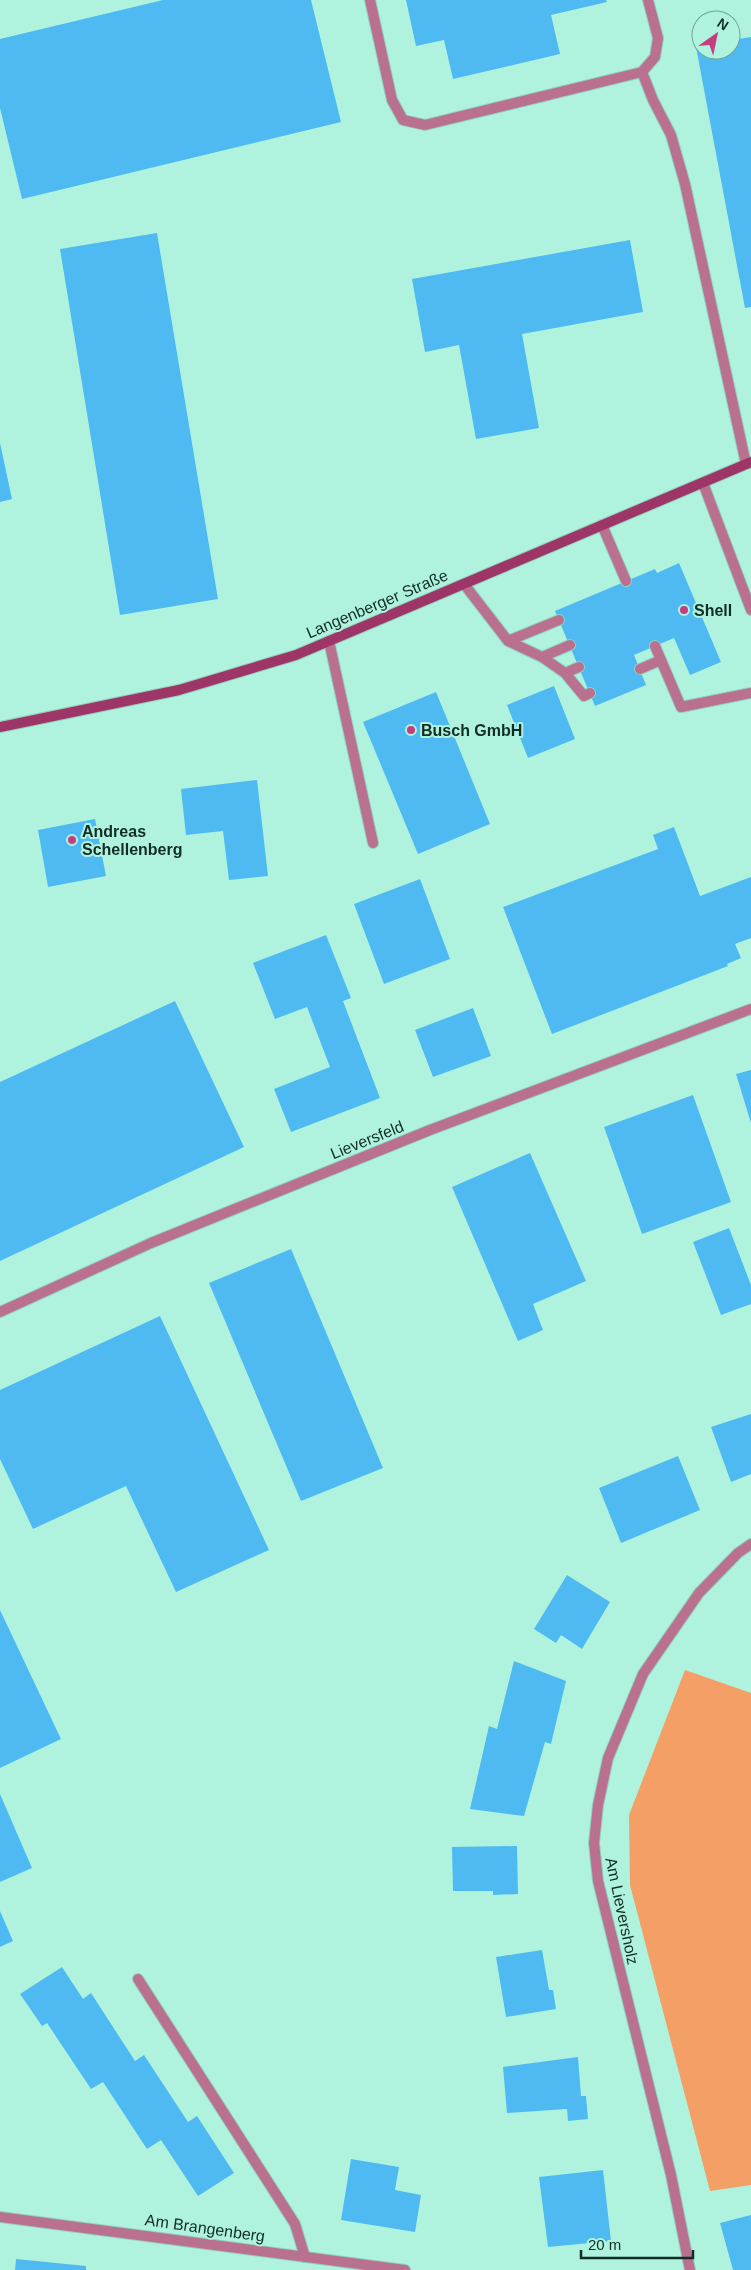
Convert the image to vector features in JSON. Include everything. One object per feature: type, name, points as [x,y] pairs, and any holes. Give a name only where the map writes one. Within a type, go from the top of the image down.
[{"type":"main road","name":"Langenberger Straße","points":[[0,727],[179,690],[296,655],[748,463]]},
{"type":"street","points":[[370,0],[392,100],[403,120],[425,126],[642,72],[655,57],[658,38],[648,0]]},
{"type":"street","points":[[642,72],[652,100],[671,135],[685,184],[748,463]]},
{"type":"street","points":[[703,483],[751,610]]},
{"type":"street","points":[[602,525],[626,581]]},
{"type":"street","points":[[464,584],[508,641],[542,657],[565,673],[584,696],[590,693]]},
{"type":"street","points":[[508,641],[559,620]]},
{"type":"street","points":[[329,640],[373,843]]},
{"type":"street","points":[[542,657],[570,645]]},
{"type":"street","points":[[655,646],[681,707],[751,693]]},
{"type":"street","points":[[640,669],[660,660]]},
{"type":"street","points":[[565,673],[579,667]]},
{"type":"street","name":"Lieversfeld","points":[[0,1312],[151,1243],[421,1134],[751,1009]]},
{"type":"street","name":"Am Lieversholz","points":[[690,2270],[671,2175],[598,1881],[594,1843],[598,1805],[608,1758],[643,1674],[699,1593],[738,1553],[751,1544]]},
{"type":"street","points":[[138,1979],[294,2224],[304,2257]]},
{"type":"street","name":"Am Brangenberg","points":[[0,2217],[405,2270]]},
{"type":"shaded area","points":[[685,1670],[751,1693],[751,2185],[710,2191],[630,1885],[629,1815]]},
{"type":"building","points":[[163,0],[311,0],[341,122],[22,199],[0,108],[0,39]]},
{"type":"building","points":[[406,0],[606,0],[607,2],[551,15],[560,54],[453,79],[444,40],[416,46]]},
{"type":"building","points":[[751,37],[751,307],[745,308],[698,60],[741,60],[741,38]]},
{"type":"building","points":[[157,233],[218,599],[120,615],[60,249]]},
{"type":"building","points":[[630,240],[643,312],[522,334],[539,428],[476,439],[459,345],[425,352],[412,279]]},
{"type":"building","points":[[0,443],[12,499],[0,502]]},
{"type":"building","points":[[679,563],[721,662],[690,675],[674,638],[634,655],[646,685],[595,706],[555,611],[655,569],[657,573]]},
{"type":"building","points":[[554,686],[575,739],[528,758],[507,705]]},
{"type":"building","points":[[436,692],[490,824],[418,854],[363,722]]},
{"type":"building","points":[[257,780],[268,876],[229,880],[223,831],[186,835],[181,789]]},
{"type":"building","points":[[95,819],[106,876],[48,887],[38,830]]},
{"type":"building","points":[[674,827],[700,896],[751,877],[751,938],[735,944],[741,958],[727,964],[728,966],[552,1034],[503,907],[658,849],[653,835]]},
{"type":"building","points":[[420,879],[450,959],[384,984],[354,904]]},
{"type":"building","points":[[326,935],[351,998],[343,1001],[380,1098],[291,1132],[274,1089],[330,1067],[307,1007],[275,1019],[253,963]]},
{"type":"building","points":[[175,1001],[244,1147],[0,1261],[0,1082]]},
{"type":"building","points":[[473,1008],[491,1056],[433,1077],[415,1030]]},
{"type":"building","points":[[751,1070],[751,1123],[736,1074]]},
{"type":"building","points":[[693,1095],[731,1202],[642,1234],[604,1127]]},
{"type":"building","points":[[530,1153],[586,1281],[533,1304],[543,1330],[518,1341],[452,1187]]},
{"type":"building","points":[[729,1228],[751,1285],[751,1304],[721,1315],[693,1242]]},
{"type":"building","points":[[291,1249],[383,1468],[301,1501],[209,1283]]},
{"type":"building","points":[[160,1316],[269,1550],[176,1592],[126,1486],[33,1529],[0,1459],[0,1390]]},
{"type":"building","points":[[751,1414],[751,1474],[731,1482],[711,1427]]},
{"type":"building","points":[[678,1456],[700,1510],[621,1543],[599,1488]]},
{"type":"building","points":[[567,1575],[610,1602],[582,1649],[561,1635],[556,1643],[534,1629]]},
{"type":"building","points":[[0,1610],[61,1739],[0,1768]]},
{"type":"building","points":[[514,1661],[566,1681],[551,1744],[545,1742],[524,1816],[470,1809],[489,1726],[497,1729]]},
{"type":"building","points":[[0,1794],[32,1868],[0,1882]]},
{"type":"building","points":[[517,1846],[518,1894],[493,1895],[493,1891],[453,1891],[452,1847]]},
{"type":"building","points":[[0,1911],[13,1941],[0,1947]]},
{"type":"building","points":[[542,1950],[549,1990],[553,1990],[556,2009],[506,2017],[496,1957]]},
{"type":"building","points":[[62,1967],[83,1999],[91,1993],[135,2061],[144,2055],[188,2122],[197,2116],[234,2173],[198,2196],[161,2140],[147,2149],[103,2082],[91,2089],[47,2023],[42,2026],[20,1994]]},
{"type":"building","points":[[578,2057],[581,2096],[586,2096],[588,2119],[568,2121],[567,2109],[507,2113],[503,2067]]},
{"type":"building","points":[[351,2159],[399,2167],[395,2190],[421,2195],[415,2232],[341,2220]]},
{"type":"building","points":[[603,2170],[611,2241],[548,2247],[539,2177]]},
{"type":"building","points":[[751,2215],[751,2270],[733,2270],[720,2223]]},
{"type":"building","points":[[16,2259],[86,2266],[86,2270],[15,2270]]},
{"type":"place","name":"Shell","points":[[684,610]]},
{"type":"place","name":"Busch GmbH","points":[[411,730]]},
{"type":"place","name":"Andreas Schellenberg","points":[[72,840]]}]
